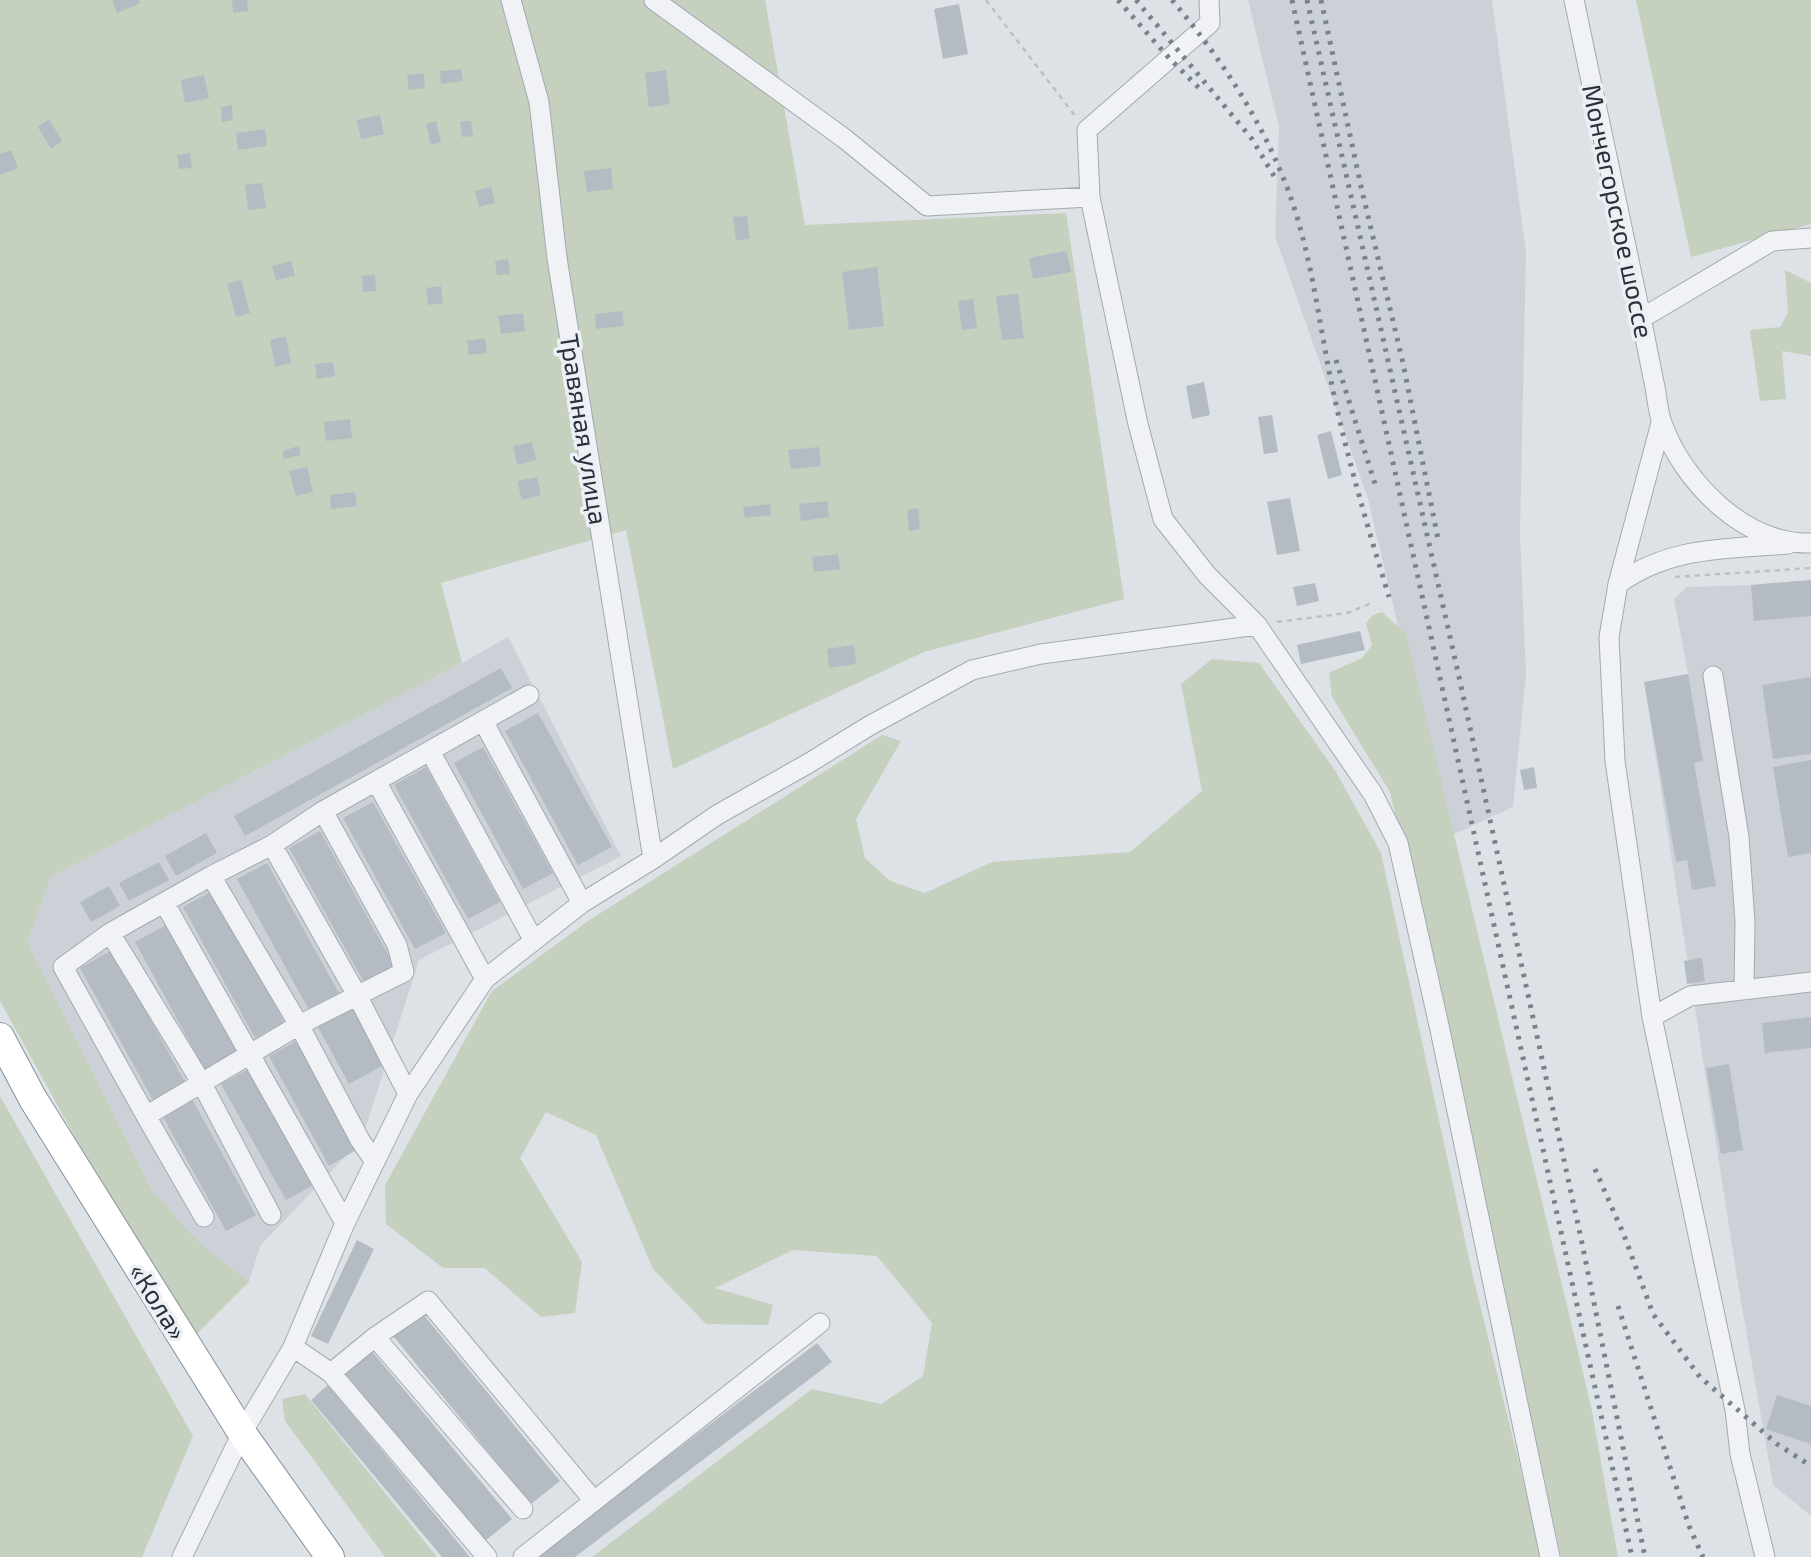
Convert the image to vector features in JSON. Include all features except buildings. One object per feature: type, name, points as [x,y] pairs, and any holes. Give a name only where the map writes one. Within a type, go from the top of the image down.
[{"type":"highway","name":"«Кола»","points":[[0,1037],[33,1099],[242,1433],[330,1557]]},
{"type":"street","name":"Травяная улица","points":[[511,0],[539,102],[557,258],[653,859]]},
{"type":"street","points":[[653,0],[834,131],[927,206],[1090,197]]},
{"type":"street","points":[[1209,0],[1209,23],[1200,33],[1087,130],[1090,197],[1138,424],[1163,519],[1206,575],[1256,625],[1373,794],[1398,843],[1440,1030],[1550,1557]]},
{"type":"street","name":"Мончегорское шоссе","points":[[1574,0],[1642,318],[1661,423]]},
{"type":"street","points":[[1642,318],[1772,241],[1811,238]]},
{"type":"street","points":[[1661,423],[1684,467],[1716,504],[1767,534],[1805,543]]},
{"type":"street","points":[[1661,423],[1618,584],[1609,637],[1615,761],[1652,1017],[1735,1410],[1740,1454],[1765,1557]]},
{"type":"street","points":[[1618,584],[1639,569],[1688,552],[1805,543]]},
{"type":"street","points":[[182,1557],[242,1433],[293,1347],[345,1223],[408,1094],[485,979],[582,903],[717,815],[869,726],[972,670],[1041,654],[1256,625]]},
{"type":"street","points":[[1713,676],[1739,837],[1745,922],[1744,989]]},
{"type":"street","points":[[204,1217],[64,967],[110,933],[272,845],[323,811],[529,695]]},
{"type":"street","points":[[483,721],[582,903]]},
{"type":"street","points":[[430,751],[533,939]]},
{"type":"street","points":[[376,781],[485,979]]},
{"type":"street","points":[[146,1116],[299,1025],[404,972],[397,945],[323,811]]},
{"type":"street","points":[[272,845],[358,997],[408,1094]]},
{"type":"street","points":[[211,876],[299,1025],[360,1140],[375,1162]]},
{"type":"street","points":[[164,904],[345,1223]]},
{"type":"street","points":[[110,933],[201,1082],[271,1215]]},
{"type":"street","points":[[1652,1017],[1690,996],[1811,982]]},
{"type":"street","points":[[331,1373],[374,1337],[428,1301],[594,1501]]},
{"type":"street","points":[[523,1557],[820,1323]]},
{"type":"street","points":[[374,1337],[523,1509]]},
{"type":"street","points":[[293,1347],[331,1373],[487,1557]]},
{"type":"path","points":[[986,0],[1087,130]]},
{"type":"path","points":[[1667,578],[1811,568]]},
{"type":"path","points":[[1256,625],[1347,613],[1372,603]]},
{"type":"shaded area","points":[[1248,0],[1492,0],[1526,252],[1520,535],[1526,674],[1513,807],[1448,837],[1368,499],[1275,236],[1279,127]]},
{"type":"shaded area","points":[[1811,580],[1811,1516],[1773,1485],[1738,1284],[1644,682],[1688,674],[1674,599],[1687,587]]},
{"type":"shaded area","points":[[508,637],[621,856],[419,960],[362,1139],[260,1246],[249,1282],[199,1242],[152,1190],[27,942],[51,877]]},
{"type":"green space","points":[[0,0],[765,0],[805,225],[1066,213],[1124,599],[924,652],[673,769],[626,530],[441,583],[462,663],[51,877],[27,942],[152,1190],[199,1242],[249,1282],[197,1334],[76,1139],[0,1001]]},
{"type":"green space","points":[[1636,0],[1811,0],[1811,224],[1691,257]]},
{"type":"green space","points":[[1785,270],[1811,283],[1811,356],[1782,351],[1786,399],[1760,401],[1750,330],[1780,327],[1788,313]]},
{"type":"green space","points":[[1382,612],[1406,634],[1591,1406],[1618,1557],[1561,1557],[1483,1192],[1390,792],[1332,697],[1329,673],[1362,658],[1372,645],[1366,623],[1373,615]]},
{"type":"green space","points":[[1212,659],[1259,663],[1336,772],[1381,853],[1472,1272],[1542,1557],[592,1557],[812,1389],[881,1404],[923,1376],[932,1323],[877,1256],[793,1250],[715,1288],[773,1305],[768,1325],[706,1324],[653,1269],[596,1135],[546,1112],[520,1158],[582,1262],[575,1313],[541,1317],[485,1268],[443,1268],[386,1224],[385,1185],[492,991],[591,919],[882,735],[901,741],[856,819],[865,858],[890,881],[925,893],[992,862],[1130,852],[1202,791],[1181,684]]},
{"type":"green space","points":[[0,1096],[193,1436],[142,1557],[0,1557]]},
{"type":"green space","points":[[305,1394],[437,1557],[385,1557],[285,1421],[282,1399]]},
{"type":"railway","points":[[1118,0],[1199,88]]},
{"type":"railway","points":[[1136,0],[1252,139],[1274,176]]},
{"type":"railway","points":[[1172,0],[1203,39],[1246,102],[1270,147],[1290,195],[1311,274],[1343,435],[1389,597]]},
{"type":"railway","points":[[1292,0],[1632,1557]]},
{"type":"railway","points":[[1307,0],[1459,677],[1582,1243],[1645,1557]]},
{"type":"railway","points":[[1321,0],[1403,363],[1438,539]]},
{"type":"railway","points":[[1336,360],[1376,487]]},
{"type":"railway","points":[[1595,1169],[1624,1235],[1653,1314],[1700,1377],[1777,1444],[1811,1466]]},
{"type":"railway","points":[[1618,1306],[1689,1526],[1703,1557]]}]
